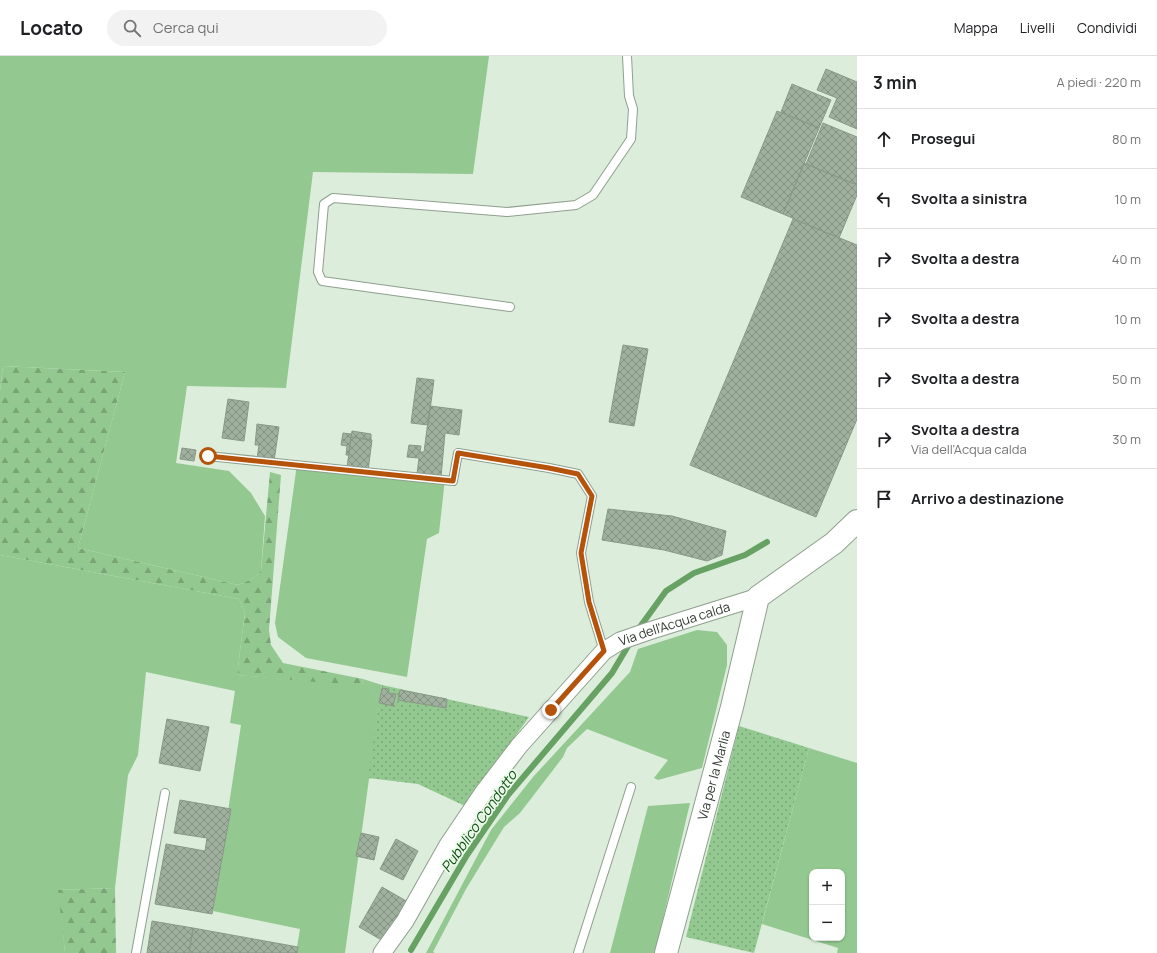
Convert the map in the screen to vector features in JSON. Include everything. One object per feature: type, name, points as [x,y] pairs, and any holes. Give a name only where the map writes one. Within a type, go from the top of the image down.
[{"type":"street","name":"Via dell'Acqua calda","points":[[382,953],[405,921],[448,845],[483,793],[519,746],[604,651],[620,641],[758,597],[834,543],[857,521]]},
{"type":"street","name":"Via per la Marlia","points":[[666,953],[732,707],[758,597]]},
{"type":"lane","points":[[510,307],[322,281],[318,272],[324,204],[333,198],[507,212],[576,205],[593,195],[632,139],[633,109],[629,96],[627,56]]},
{"type":"lane","points":[[208,456],[453,481],[458,453],[578,474],[592,496],[581,553],[589,602],[604,651]]},
{"type":"lane","points":[[578,953],[631,787]]},
{"type":"lane","points":[[136,953],[165,793]]},
{"type":"green space","points":[[0,56],[489,56],[473,174],[313,172],[286,388],[187,386],[176,463],[229,471],[251,493],[265,516],[261,571],[252,579],[238,585],[78,548],[125,372],[3,366],[0,391]]},
{"type":"green space","points":[[3,366],[125,372],[78,548],[238,585],[252,579],[261,571],[270,472],[281,475],[269,630],[271,645],[283,663],[363,679],[362,686],[237,675],[245,612],[239,599],[0,555],[0,391]]},
{"type":"green space","points":[[297,464],[445,479],[439,533],[427,539],[407,677],[306,658],[278,637],[275,623]]},
{"type":"green space","points":[[0,555],[239,599],[245,612],[237,675],[362,685],[363,679],[382,685],[345,953],[296,953],[300,929],[213,911],[241,725],[230,723],[235,691],[146,672],[138,755],[128,775],[115,888],[59,890],[65,953],[0,953]]},
{"type":"green space","points":[[697,630],[717,632],[727,645],[727,665],[702,768],[658,780],[654,778],[668,760],[587,729],[567,748],[563,757],[520,813],[504,827],[466,889],[433,952],[435,953],[426,953],[491,830],[533,777],[630,672],[638,649]]},
{"type":"green space","points":[[382,685],[529,717],[465,806],[418,784],[368,778]]},
{"type":"green space","points":[[739,726],[809,748],[754,953],[686,937]]},
{"type":"green space","points":[[809,748],[857,763],[857,953],[837,953],[838,948],[816,941],[845,941],[845,869],[809,869],[809,939],[762,924]]},
{"type":"green space","points":[[690,803],[655,953],[610,953],[648,806]]},
{"type":"green space","points":[[115,888],[116,953],[65,953],[58,890]]},
{"type":"building","points":[[826,69],[857,82],[857,129],[829,117],[837,98],[817,90]]},
{"type":"building","points":[[792,84],[831,100],[819,128],[781,112]]},
{"type":"building","points":[[777,111],[819,128],[783,214],[741,197]]},
{"type":"building","points":[[823,123],[857,137],[857,185],[806,164]]},
{"type":"building","points":[[804,163],[857,185],[857,195],[839,238],[783,214]]},
{"type":"building","points":[[793,219],[857,245],[857,419],[816,517],[690,465]]},
{"type":"building","points":[[623,345],[648,349],[634,426],[609,422]]},
{"type":"building","points":[[417,378],[434,380],[428,425],[411,423]]},
{"type":"building","points":[[228,399],[249,402],[244,441],[222,438]]},
{"type":"building","points":[[430,406],[462,410],[459,435],[445,433],[441,477],[417,474],[419,458],[407,457],[409,445],[421,446],[420,452],[424,452]]},
{"type":"building","points":[[257,424],[279,427],[274,461],[257,459],[259,445],[255,445]]},
{"type":"building","points":[[352,431],[371,434],[371,440],[351,437]]},
{"type":"building","points":[[343,433],[351,434],[349,455],[346,455],[347,446],[341,445]]},
{"type":"building","points":[[351,437],[372,440],[368,471],[347,468]]},
{"type":"building","points":[[182,448],[196,450],[194,461],[180,459]]},
{"type":"building","points":[[608,509],[672,516],[726,531],[722,555],[707,561],[664,550],[602,540]]},
{"type":"building","points":[[382,688],[389,689],[388,693],[396,694],[393,706],[379,703]]},
{"type":"building","points":[[400,690],[447,699],[446,708],[398,700]]},
{"type":"building","points":[[167,719],[209,727],[200,771],[159,763]]},
{"type":"building","points":[[180,800],[231,809],[212,914],[155,904],[166,844],[205,851],[207,838],[174,833]]},
{"type":"building","points":[[361,833],[379,837],[374,860],[356,856]]},
{"type":"building","points":[[396,839],[418,851],[403,880],[380,869]]},
{"type":"building","points":[[382,887],[408,902],[385,942],[359,927]]},
{"type":"building","points":[[152,921],[193,928],[189,953],[147,953]]},
{"type":"building","points":[[193,928],[298,947],[297,953],[189,953]]},
{"type":"waterway","name":"Pubblico Condotto","points":[[637,631],[666,591],[694,573],[745,555],[767,542]]},
{"type":"waterway","name":"Pubblico Condotto","points":[[411,950],[467,855],[508,795],[612,673],[631,641]]},
{"type":"route","points":[[208,456],[453,481],[458,453],[578,474],[592,496],[581,553],[589,602],[604,651],[551,710]]}]
